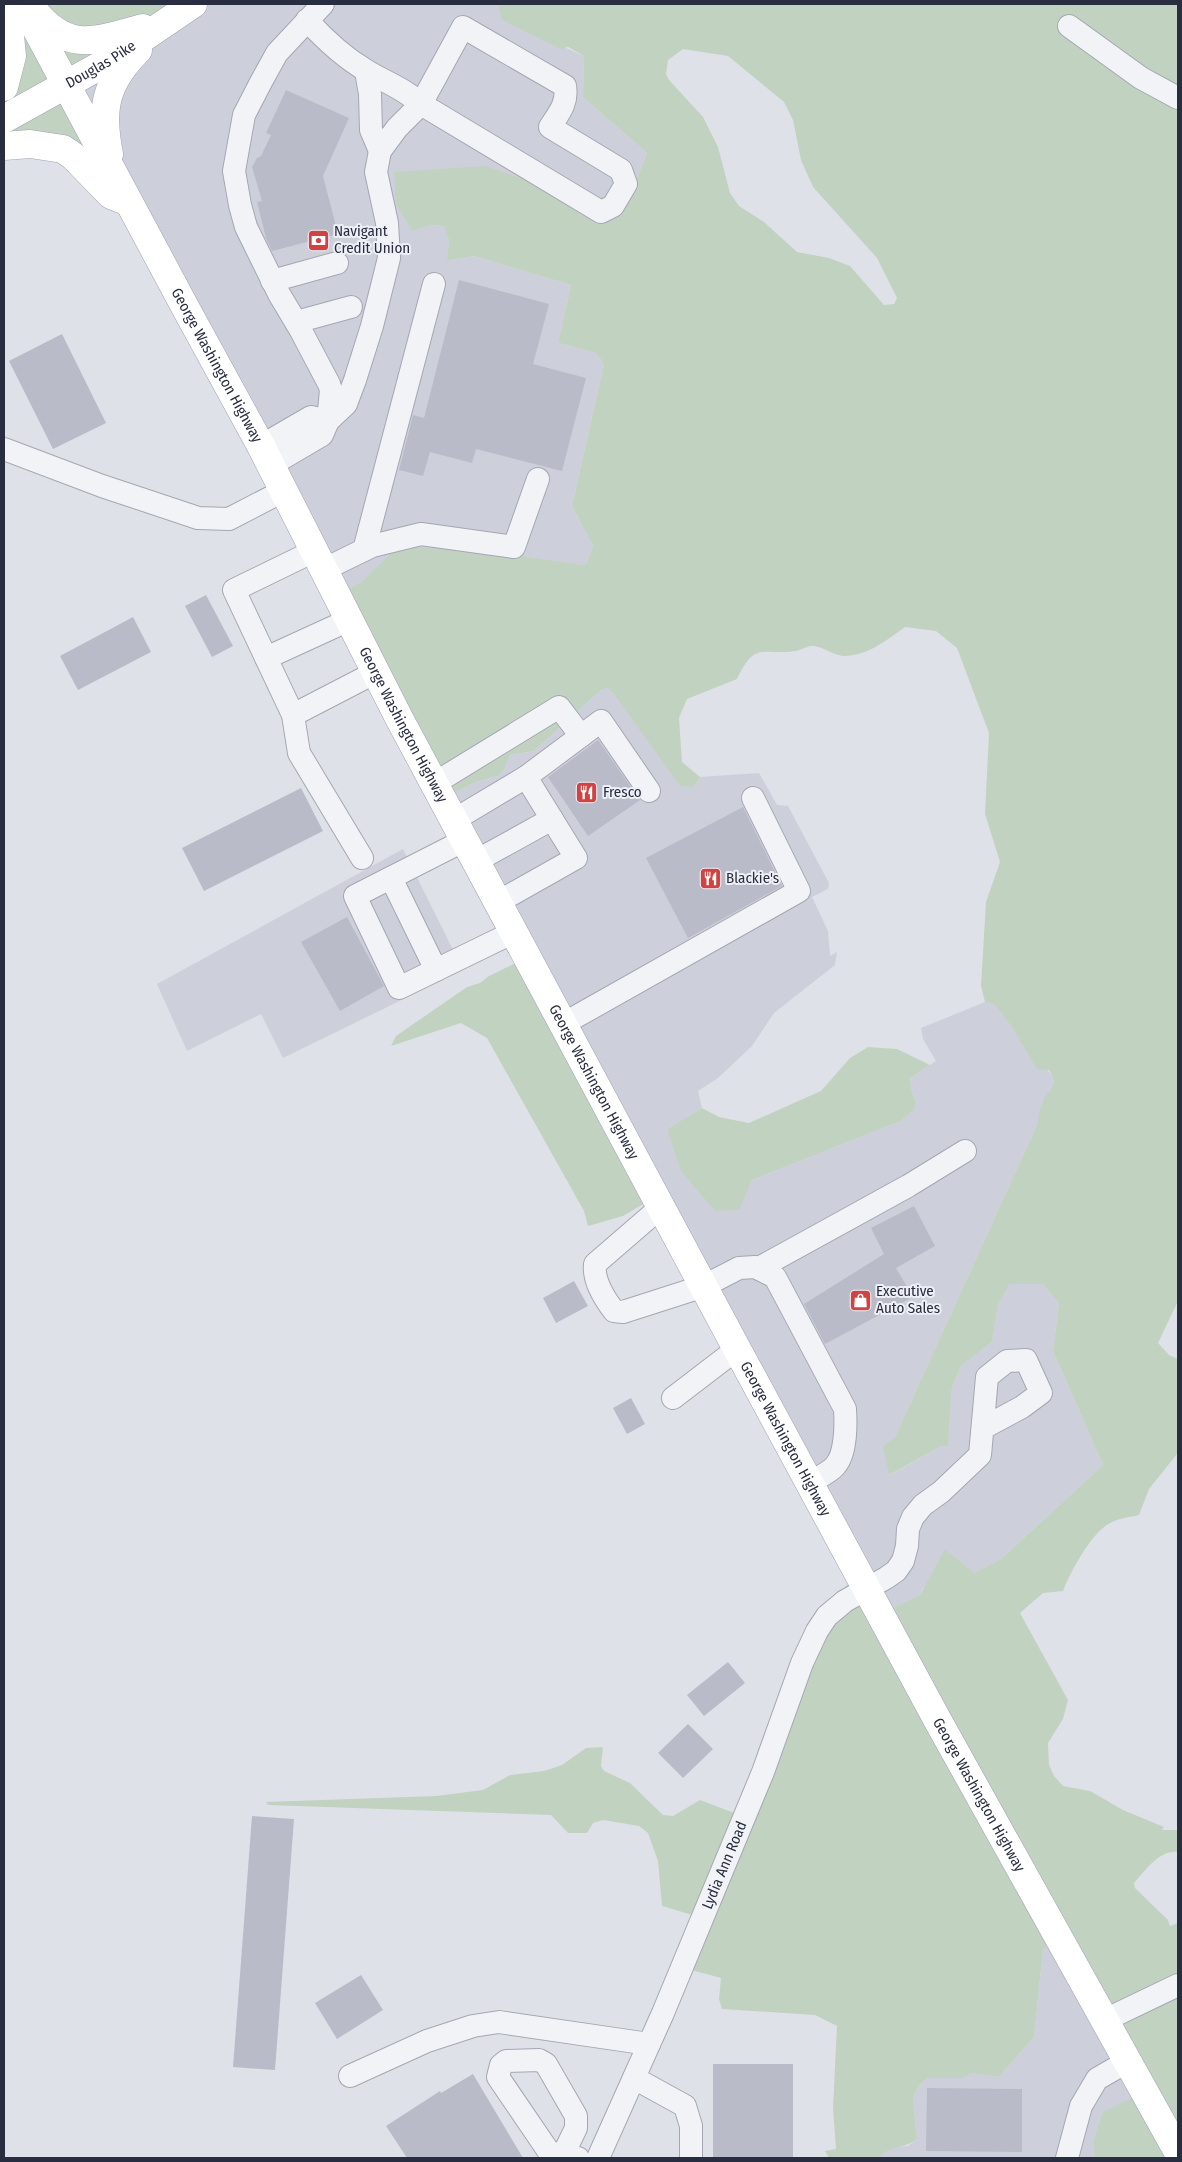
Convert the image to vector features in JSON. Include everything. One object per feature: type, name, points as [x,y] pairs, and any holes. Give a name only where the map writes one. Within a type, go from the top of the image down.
[{"type":"main road","points":[[4,87],[12,56],[9,26],[13,4]]},
{"type":"main road","name":"George Washington Highway","points":[[23,4],[266,455],[318,560],[434,783],[809,1483],[1178,2152]]},
{"type":"main road","points":[[28,4],[52,30],[62,37],[74,40],[86,41],[112,38],[168,21]]},
{"type":"main road","name":"Douglas Pike","points":[[4,119],[112,59],[193,4]]},
{"type":"main road","points":[[128,201],[112,169],[105,131],[104,111],[108,95],[123,68],[136,52],[168,21]]},
{"type":"main road","points":[[4,146],[30,144],[62,149],[73,156],[111,195],[128,201]]},
{"type":"street","points":[[323,4],[277,53],[244,115],[234,171],[246,227],[272,281],[296,322],[331,390],[328,421]]},
{"type":"street","points":[[307,20],[340,52],[366,71],[411,95],[421,104],[601,212],[613,206],[626,184],[621,170],[550,127],[564,104],[566,96],[565,86],[463,27],[421,104],[397,128],[380,151],[376,172],[387,223],[389,258],[372,326],[355,380],[346,404],[328,421]]},
{"type":"street","points":[[1069,26],[1141,78],[1178,98]]},
{"type":"street","points":[[366,71],[370,94],[371,130],[380,151]]},
{"type":"street","points":[[272,281],[337,263]]},
{"type":"street","points":[[364,550],[434,284]]},
{"type":"street","points":[[296,322],[351,307]]},
{"type":"street","points":[[266,455],[311,417],[328,421]]},
{"type":"street","points":[[4,449],[102,486],[198,518],[230,519],[283,491]]},
{"type":"street","points":[[362,858],[299,754],[293,715],[234,590],[318,560],[364,550],[372,546],[421,534],[514,547],[538,479]]},
{"type":"street","points":[[266,658],[349,620]]},
{"type":"street","points":[[293,715],[376,672]]},
{"type":"street","points":[[434,783],[559,707],[581,736]]},
{"type":"street","points":[[465,840],[526,777],[601,721],[649,792]]},
{"type":"street","points":[[498,902],[576,858],[526,777]]},
{"type":"street","points":[[563,1024],[799,891],[753,798]]},
{"type":"street","points":[[514,932],[399,988],[356,896],[465,840],[552,819]]},
{"type":"street","points":[[391,878],[436,970]]},
{"type":"street","points":[[758,1268],[908,1186],[965,1150]]},
{"type":"street","points":[[661,1207],[595,1264],[594,1273],[607,1302],[614,1311],[623,1312],[704,1286],[739,1268],[758,1268],[775,1277],[845,1410],[847,1427],[840,1459],[834,1467],[809,1483]]},
{"type":"street","points":[[673,1398],[737,1349]]},
{"type":"street","name":"Lydia Ann Road","points":[[598,2158],[649,2044],[763,1772],[808,1648],[827,1616],[845,1601],[886,1578],[903,1560],[907,1546],[908,1529],[913,1517],[922,1505],[941,1492],[980,1455],[983,1428]]},
{"type":"street","points":[[1105,2020],[1178,1985]]},
{"type":"street","points":[[350,2076],[427,2041],[473,2026],[498,2022],[649,2044]]},
{"type":"street","points":[[1067,2158],[1081,2106],[1097,2079],[1128,2061]]},
{"type":"street","points":[[634,2078],[685,2106],[691,2126],[691,2158]]},
{"type":"shaded area","points":[[198,4],[498,4],[503,20],[584,56],[583,97],[647,153],[629,198],[582,215],[538,184],[429,225],[444,226],[449,241],[448,261],[474,256],[571,285],[558,343],[596,353],[604,364],[572,506],[593,546],[587,563],[583,565],[406,547],[390,554],[360,583],[333,596],[63,89]]},
{"type":"shaded area","points":[[607,688],[694,787],[700,777],[759,773],[777,805],[788,806],[829,883],[828,889],[812,897],[828,931],[830,956],[837,952],[835,965],[774,1013],[752,1046],[718,1078],[698,1091],[702,1108],[667,1129],[740,1208],[752,1180],[901,1121],[912,1110],[916,1102],[911,1089],[910,1078],[936,1061],[923,1039],[921,1028],[985,1002],[994,1004],[1053,1077],[1053,1089],[1042,1102],[1036,1127],[895,1437],[884,1446],[890,1475],[942,1446],[948,1446],[952,1387],[961,1366],[992,1342],[998,1304],[1010,1284],[1043,1284],[1059,1304],[1053,1351],[1103,1465],[1001,1559],[974,1573],[923,1588],[920,1595],[880,1615],[442,799],[476,782],[498,776],[504,770],[510,755],[534,751],[601,690]]},
{"type":"shaded area","points":[[403,849],[463,970],[283,1058],[261,1014],[187,1051],[157,984]]},
{"type":"shaded area","points":[[1049,1944],[1141,2094],[1093,2143],[1095,2158],[881,2158],[881,2155],[891,2147],[908,2146],[917,2139],[913,2099],[919,2085],[928,2078],[963,2078],[971,2073],[999,2077],[1034,2037],[1043,1950]]},
{"type":"green space","points":[[9,4],[198,4],[63,89],[108,174],[65,149],[4,146],[4,92]]},
{"type":"green space","points":[[498,4],[1178,4],[1178,1301],[1158,1343],[1169,1355],[1178,1359],[1177,1454],[1149,1489],[1139,1515],[1115,1521],[1104,1527],[1083,1552],[1063,1591],[1043,1593],[1020,1613],[1068,1700],[1063,1719],[1048,1743],[1049,1765],[1054,1776],[1063,1786],[1090,1791],[1123,1810],[1164,1827],[1162,1830],[1178,1830],[1178,1852],[1171,1852],[1159,1858],[1134,1883],[1135,1888],[1168,1920],[1170,1926],[1178,1923],[1178,2158],[1095,2158],[1093,2143],[1103,2112],[1141,2094],[1049,1944],[1043,1950],[1034,2037],[999,2077],[971,2073],[963,2078],[928,2078],[919,2085],[913,2099],[917,2139],[886,2152],[881,2155],[881,2158],[829,2158],[825,2151],[836,2149],[833,2108],[837,2026],[815,2015],[722,2009],[719,1999],[721,1978],[684,1968],[699,1917],[662,1906],[658,1861],[648,1833],[639,1826],[603,1820],[593,1823],[587,1833],[568,1833],[551,1815],[268,1805],[266,1802],[436,1796],[483,1790],[510,1775],[544,1771],[562,1765],[586,1748],[603,1747],[601,1766],[604,1771],[630,1783],[663,1815],[673,1816],[700,1800],[737,1814],[820,1614],[850,1582],[880,1614],[920,1595],[945,1549],[974,1573],[1001,1559],[1103,1465],[1053,1351],[1059,1304],[1043,1284],[1010,1284],[998,1304],[992,1342],[961,1366],[952,1387],[948,1446],[942,1446],[889,1475],[883,1446],[895,1437],[1036,1127],[1044,1098],[1053,1084],[1049,1070],[1037,1069],[1012,1027],[994,1004],[985,1002],[981,986],[986,902],[1000,862],[985,814],[989,733],[957,648],[936,631],[905,627],[869,650],[852,655],[840,656],[812,646],[796,651],[761,652],[755,654],[749,659],[737,679],[687,699],[679,718],[682,762],[700,777],[694,787],[680,786],[614,694],[607,688],[601,690],[534,751],[510,755],[504,770],[498,776],[476,782],[442,799],[333,596],[360,583],[390,554],[406,547],[476,550],[583,565],[587,563],[593,546],[572,506],[604,364],[596,353],[558,343],[571,285],[474,256],[447,261],[449,241],[444,226],[429,225],[412,231],[396,204],[394,172],[485,166],[538,184],[582,215],[629,198],[647,153],[583,97],[584,56],[568,47],[561,49],[502,20]],"holes":[[[683,49],[728,56],[784,102],[793,120],[801,160],[813,187],[877,258],[897,298],[894,304],[884,305],[850,266],[829,258],[797,252],[764,222],[739,206],[730,193],[718,147],[703,117],[669,80],[666,74],[668,60]]]},
{"type":"green space","points":[[524,959],[650,1200],[623,1216],[588,1226],[584,1211],[487,1038],[461,1023],[391,1046],[396,1036],[467,987],[480,983],[489,976]]},
{"type":"green space","points":[[868,1047],[897,1049],[930,1065],[910,1078],[911,1089],[916,1102],[913,1110],[901,1121],[752,1180],[740,1209],[715,1211],[681,1171],[667,1129],[702,1108],[719,1117],[749,1123],[821,1091],[850,1058]]},
{"type":"building","points":[[286,90],[349,118],[323,176],[338,234],[272,251],[266,238],[257,202],[262,201],[252,167],[257,158],[261,156],[271,135],[266,133]]},
{"type":"building","points":[[459,280],[549,304],[533,364],[586,378],[562,471],[476,449],[472,463],[430,452],[423,476],[399,470],[413,415],[424,418]]},
{"type":"building","points":[[62,334],[106,423],[53,449],[9,361]]},
{"type":"building","points":[[206,595],[233,646],[212,657],[185,606]]},
{"type":"building","points":[[133,617],[151,652],[78,690],[60,656]]},
{"type":"building","points":[[598,740],[640,800],[588,836],[548,777]]},
{"type":"building","points":[[301,788],[323,831],[204,891],[182,848]]},
{"type":"building","points":[[743,807],[782,886],[688,938],[646,858]]},
{"type":"building","points":[[347,917],[384,986],[340,1011],[301,942]]},
{"type":"building","points":[[914,1206],[935,1246],[896,1268],[913,1297],[825,1344],[804,1304],[884,1254],[871,1228]]},
{"type":"building","points":[[574,1281],[588,1306],[556,1323],[543,1298]]},
{"type":"building","points":[[631,1398],[645,1424],[627,1434],[613,1408]]},
{"type":"building","points":[[728,1662],[745,1683],[704,1716],[687,1695]]},
{"type":"building","points":[[688,1724],[713,1749],[683,1778],[658,1753]]},
{"type":"building","points":[[252,1816],[294,1819],[275,2070],[233,2067]]},
{"type":"building","points":[[361,1975],[383,2010],[337,2039],[315,2003]]},
{"type":"building","points":[[713,2064],[793,2064],[793,2158],[713,2158]]},
{"type":"building","points":[[473,2074],[523,2158],[407,2158],[386,2126],[440,2091],[441,2093]]},
{"type":"building","points":[[927,2088],[1022,2089],[1022,2152],[926,2151]]},
{"type":"place","name":"Navigant Credit Union","points":[[318,240]]},
{"type":"place","name":"Fresco","points":[[587,792]]},
{"type":"place","name":"Blackie's","points":[[710,878]]},
{"type":"place","name":"Executive Auto Sales","points":[[860,1300]]}]
